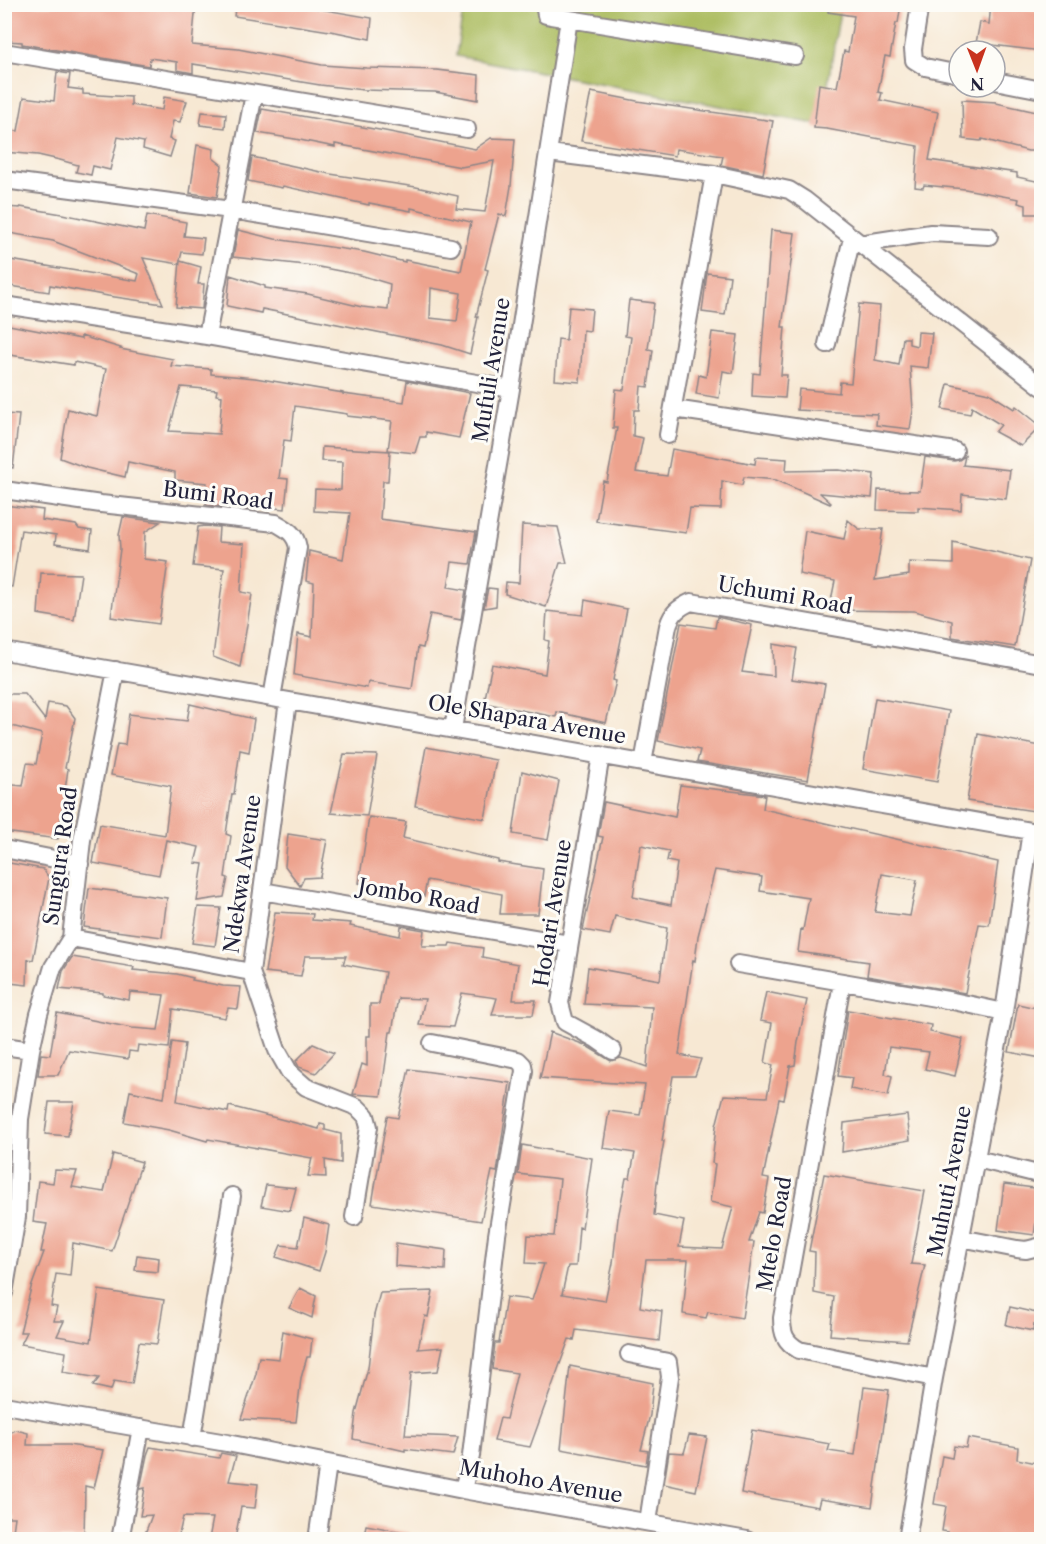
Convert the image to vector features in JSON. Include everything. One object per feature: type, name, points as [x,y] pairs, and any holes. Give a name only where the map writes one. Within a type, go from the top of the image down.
[{"type":"street","points":[[544,4],[546,15],[795,56]]},
{"type":"street","points":[[920,4],[913,50],[914,60],[925,67],[947,72]]},
{"type":"street","name":"Mufuli Avenue","points":[[453,729],[511,389],[569,19]]},
{"type":"street","points":[[4,52],[467,129]]},
{"type":"street","points":[[1007,83],[1041,90]]},
{"type":"street","points":[[207,336],[254,94]]},
{"type":"street","points":[[549,153],[714,174],[789,190],[805,200],[1041,387]]},
{"type":"street","points":[[668,435],[714,174]]},
{"type":"street","points":[[4,180],[231,210],[451,247]]},
{"type":"street","points":[[856,241],[931,234],[989,236]]},
{"type":"street","points":[[827,344],[856,241]]},
{"type":"street","points":[[4,305],[207,336],[511,389]]},
{"type":"street","points":[[674,409],[955,452]]},
{"type":"street","name":"Bumi Road","points":[[4,490],[102,504],[276,523],[288,529],[297,540],[298,548],[280,699]]},
{"type":"street","name":"Uchumi Road","points":[[643,763],[668,627],[672,615],[680,607],[691,602],[1041,664]]},
{"type":"street","name":"Ole Shapara Avenue","points":[[4,651],[1036,832]]},
{"type":"street","name":"Sungura Road","points":[[4,1293],[20,1119],[31,1050],[53,967],[71,938],[82,840],[116,670]]},
{"type":"street","name":"Ndekwa Avenue","points":[[280,699],[262,891],[251,972],[278,1050],[290,1073],[306,1087],[357,1107],[366,1116],[369,1127],[354,1217]]},
{"type":"street","name":"Hodari Avenue","points":[[601,755],[560,1003],[565,1022],[613,1051]]},
{"type":"street","name":"Muhuti Avenue","points":[[907,1539],[934,1378],[977,1159],[1036,832]]},
{"type":"street","points":[[4,849],[80,864]]},
{"type":"street","name":"Jombo Road","points":[[262,891],[569,944]]},
{"type":"street","points":[[71,938],[251,972]]},
{"type":"street","points":[[738,964],[1004,1011]]},
{"type":"street","name":"Mtelo Road","points":[[842,983],[782,1317],[782,1330],[784,1337],[799,1350],[934,1378]]},
{"type":"street","points":[[432,1043],[518,1060],[524,1065],[499,1219],[471,1456],[463,1490]]},
{"type":"street","points":[[4,1046],[31,1050]]},
{"type":"street","points":[[977,1159],[1041,1175]]},
{"type":"street","points":[[192,1438],[232,1196]]},
{"type":"street","points":[[961,1238],[1026,1250],[1041,1246]]},
{"type":"street","points":[[629,1354],[668,1362],[670,1377],[648,1522]]},
{"type":"street","name":"Muhoho Avenue","points":[[4,1404],[227,1443],[463,1490],[747,1539]]},
{"type":"street","points":[[120,1539],[141,1428]]},
{"type":"street","points":[[317,1539],[328,1464]]},
{"type":"green space","points":[[464,5],[841,5],[821,125],[456,56]]},
{"type":"building","points":[[6,4],[51,6],[51,4],[196,4],[192,45],[238,49],[322,65],[437,70],[479,75],[478,100],[435,92],[364,90],[320,85],[193,64],[193,73],[177,70],[177,62],[150,58],[149,66],[22,44],[22,42],[5,41]]},
{"type":"building","points":[[236,4],[291,4],[372,18],[370,39],[234,16]]},
{"type":"building","points":[[828,4],[901,4],[890,57],[885,56],[878,92],[882,93],[880,100],[938,112],[929,160],[1017,173],[1017,177],[1041,182],[1040,214],[1026,214],[1026,205],[1018,203],[1019,199],[965,189],[924,185],[923,188],[915,187],[918,146],[814,128],[819,84],[837,87],[844,51],[848,52],[854,16],[828,12]]},
{"type":"building","points":[[991,4],[1041,11],[1041,51],[1007,47],[1007,39],[977,39],[980,22],[989,24]]},
{"type":"building","points":[[57,72],[70,74],[68,88],[83,90],[83,94],[131,97],[131,105],[162,110],[164,97],[187,101],[180,122],[173,121],[169,139],[175,141],[170,157],[143,149],[144,142],[118,137],[110,170],[93,166],[91,175],[76,172],[78,165],[60,160],[38,155],[4,152],[4,130],[18,131],[24,97],[54,101]]},
{"type":"building","points":[[591,92],[773,121],[763,174],[721,165],[723,156],[676,149],[675,156],[581,141]]},
{"type":"building","points":[[962,100],[996,102],[1041,113],[1041,151],[1028,151],[982,139],[981,141],[963,139]]},
{"type":"building","points":[[262,109],[475,149],[491,138],[515,139],[506,216],[499,214],[485,269],[488,270],[476,317],[478,317],[470,354],[442,345],[262,309],[261,313],[227,306],[230,275],[265,286],[265,288],[388,310],[390,284],[360,275],[314,266],[233,257],[238,230],[275,239],[364,252],[405,262],[405,260],[461,271],[471,222],[411,208],[411,211],[369,203],[369,205],[283,186],[282,188],[248,181],[252,157],[330,174],[458,196],[456,209],[485,212],[494,161],[461,167],[335,144],[335,147],[257,133]],"holes":[[[431,288],[461,293],[457,321],[430,318]]]},
{"type":"building","points":[[202,112],[226,114],[225,128],[200,125]]},
{"type":"building","points":[[197,145],[214,149],[213,158],[222,165],[217,197],[190,193]]},
{"type":"building","points":[[4,207],[20,207],[62,214],[144,231],[147,215],[186,222],[184,236],[204,238],[202,254],[182,252],[179,264],[143,258],[163,304],[50,285],[49,292],[4,285],[4,259],[137,281],[139,274],[53,241],[4,232]]},
{"type":"building","points":[[771,230],[795,233],[782,327],[785,327],[781,375],[787,375],[785,398],[752,396],[753,373],[760,374]]},
{"type":"building","points":[[180,261],[201,267],[198,284],[204,284],[202,309],[176,307]]},
{"type":"building","points":[[707,273],[730,276],[725,315],[702,312]]},
{"type":"building","points":[[629,300],[654,303],[648,349],[653,350],[648,387],[641,386],[639,410],[634,410],[633,436],[643,438],[636,472],[667,476],[672,449],[755,464],[756,457],[787,459],[786,471],[838,470],[874,474],[872,498],[820,493],[830,504],[776,480],[744,477],[742,485],[722,481],[721,509],[690,508],[686,533],[596,521],[603,481],[607,482],[617,428],[613,428],[616,389],[624,390],[631,337],[625,336]]},
{"type":"building","points":[[859,304],[880,306],[875,360],[899,365],[903,338],[909,338],[909,344],[917,346],[918,332],[932,333],[928,368],[910,366],[913,410],[910,429],[876,425],[877,414],[797,410],[799,389],[839,393],[840,382],[851,383]]},
{"type":"building","points":[[569,307],[592,309],[590,331],[583,330],[580,382],[555,380],[558,339],[566,340]]},
{"type":"building","points":[[4,324],[81,339],[81,336],[120,349],[173,359],[171,366],[211,369],[211,374],[255,378],[343,394],[404,402],[407,381],[470,393],[459,438],[426,432],[426,437],[420,437],[415,453],[388,450],[392,421],[347,416],[347,414],[295,406],[291,441],[284,440],[279,478],[288,479],[285,509],[251,506],[252,510],[206,505],[207,483],[175,480],[175,472],[128,462],[125,477],[87,468],[60,458],[68,409],[97,416],[106,369],[74,362],[74,365],[4,354]],"holes":[[[181,387],[217,390],[216,395],[222,396],[219,434],[169,431]]]},
{"type":"building","points":[[712,332],[738,335],[733,373],[723,371],[719,398],[696,394],[699,375],[706,377]]},
{"type":"building","points":[[948,384],[989,393],[1014,409],[1016,406],[1041,426],[1021,446],[995,432],[1001,425],[972,407],[970,414],[942,409]]},
{"type":"building","points":[[4,414],[19,415],[13,468],[4,467]]},
{"type":"building","points":[[322,447],[390,451],[388,481],[383,481],[380,519],[476,532],[470,564],[452,562],[448,587],[466,590],[461,620],[430,614],[423,648],[418,647],[412,689],[368,682],[367,688],[294,675],[298,634],[312,637],[314,583],[306,581],[309,551],[343,559],[350,513],[314,511],[315,489],[341,490],[342,462],[321,461]]},
{"type":"building","points":[[965,456],[963,465],[1010,470],[1006,499],[962,494],[961,510],[918,507],[918,511],[877,510],[878,490],[920,491],[925,457],[954,461]]},
{"type":"building","points":[[4,505],[43,510],[42,520],[76,525],[79,529],[92,531],[90,549],[55,544],[56,535],[21,530],[12,587],[4,586]]},
{"type":"building","points":[[123,517],[160,522],[145,532],[144,559],[168,562],[159,624],[111,617],[120,549],[119,535]]},
{"type":"building","points":[[848,520],[859,529],[883,529],[875,580],[909,575],[909,562],[953,564],[953,542],[1030,560],[1015,647],[952,637],[952,621],[914,611],[829,610],[835,581],[799,574],[805,531],[844,539]]},
{"type":"building","points":[[522,525],[558,527],[567,563],[560,563],[546,607],[505,594],[506,582],[519,583]]},
{"type":"building","points":[[198,527],[219,527],[218,542],[244,544],[241,592],[252,594],[240,667],[213,657],[224,569],[193,566]]},
{"type":"building","points":[[41,573],[81,574],[74,620],[38,614]]},
{"type":"building","points":[[488,588],[497,589],[496,606],[484,608]]},
{"type":"building","points":[[585,600],[627,609],[613,680],[616,681],[606,723],[557,712],[556,717],[484,703],[492,664],[545,674],[549,641],[545,640],[547,611],[583,615]]},
{"type":"building","points":[[717,617],[752,625],[742,672],[774,676],[773,644],[797,648],[792,679],[825,684],[808,780],[697,762],[700,750],[658,741],[681,623],[715,628]]},
{"type":"building","points":[[4,694],[25,694],[45,720],[48,703],[66,706],[75,718],[65,768],[68,769],[58,839],[4,832],[4,784],[23,786],[27,763],[36,764],[42,734],[4,724]]},
{"type":"building","points":[[875,698],[949,711],[937,782],[863,769]]},
{"type":"building","points":[[190,704],[254,719],[249,752],[240,750],[234,794],[232,794],[226,834],[231,836],[225,877],[228,878],[224,897],[197,901],[203,864],[195,863],[199,847],[166,840],[159,875],[93,863],[100,824],[165,835],[171,786],[111,775],[117,744],[125,745],[129,714],[187,721]]},
{"type":"building","points":[[978,734],[1041,746],[1041,812],[967,801]]},
{"type":"building","points":[[426,747],[496,760],[485,819],[415,806]]},
{"type":"building","points":[[344,754],[377,755],[367,816],[331,813]]},
{"type":"building","points":[[522,771],[559,781],[548,840],[513,834]]},
{"type":"building","points":[[680,785],[765,795],[763,809],[998,862],[989,925],[979,924],[965,993],[867,976],[869,962],[798,952],[809,898],[760,891],[762,877],[715,870],[698,936],[695,961],[693,960],[679,1055],[701,1059],[695,1076],[673,1076],[657,1182],[654,1215],[684,1221],[679,1247],[722,1249],[733,1207],[710,1202],[715,1164],[712,1163],[716,1126],[724,1095],[767,1097],[773,1065],[765,1063],[772,1023],[760,1021],[766,992],[807,1000],[795,1065],[790,1066],[784,1100],[779,1099],[763,1178],[769,1179],[763,1213],[759,1212],[749,1242],[754,1242],[742,1318],[708,1312],[706,1318],[683,1314],[688,1260],[646,1260],[640,1307],[662,1311],[659,1341],[576,1330],[574,1340],[569,1339],[530,1447],[494,1441],[500,1418],[506,1419],[517,1373],[492,1369],[495,1343],[499,1343],[506,1297],[532,1300],[544,1264],[526,1263],[528,1235],[554,1236],[560,1179],[518,1174],[522,1145],[592,1158],[582,1228],[579,1227],[576,1266],[568,1266],[562,1294],[605,1301],[626,1178],[630,1178],[635,1153],[603,1148],[609,1111],[640,1115],[645,1085],[540,1078],[550,1032],[585,1045],[611,1061],[621,1058],[647,1067],[652,1007],[584,1004],[588,967],[660,980],[667,928],[615,916],[610,935],[583,930],[603,837],[598,836],[604,802],[675,817]],"holes":[[[641,845],[669,851],[667,861],[677,863],[671,905],[633,897]],[[882,874],[917,880],[910,916],[875,912]]]},
{"type":"building","points":[[369,817],[406,822],[403,838],[498,860],[498,862],[543,869],[538,914],[500,914],[502,894],[427,880],[424,896],[399,891],[400,889],[359,883]]},
{"type":"building","points":[[288,834],[327,840],[320,877],[304,878],[300,886],[285,866]]},
{"type":"building","points":[[4,862],[43,869],[49,878],[33,960],[28,959],[27,985],[10,983],[10,980],[4,979]]},
{"type":"building","points":[[89,888],[167,898],[162,937],[84,927]]},
{"type":"building","points":[[198,907],[221,908],[215,946],[192,943]]},
{"type":"building","points":[[275,912],[313,914],[312,920],[351,923],[350,926],[400,936],[401,926],[424,930],[422,946],[449,946],[450,943],[483,948],[482,957],[518,964],[513,1000],[536,1000],[533,1015],[492,1015],[497,998],[462,993],[453,1027],[419,1025],[425,999],[398,998],[392,1032],[390,1032],[381,1096],[353,1094],[362,1064],[367,1066],[370,1004],[379,1004],[385,972],[343,964],[346,956],[305,956],[301,976],[265,972]]},
{"type":"building","points":[[72,957],[134,967],[133,970],[177,974],[193,978],[192,980],[223,986],[241,987],[238,1009],[228,1008],[225,1018],[173,1009],[169,1048],[138,1045],[137,1052],[129,1051],[128,1059],[69,1050],[58,1075],[38,1075],[41,1054],[50,1055],[57,1013],[132,1028],[158,1030],[164,995],[130,992],[129,1000],[103,995],[103,993],[59,989],[63,971]]},
{"type":"building","points":[[1018,1004],[1041,1009],[1041,1058],[1009,1052]]},
{"type":"building","points":[[848,1010],[931,1025],[930,1032],[963,1039],[955,1076],[925,1069],[929,1052],[889,1047],[885,1074],[892,1076],[888,1096],[850,1089],[852,1078],[838,1076]]},
{"type":"building","points":[[172,1042],[185,1044],[177,1101],[228,1112],[229,1106],[319,1129],[320,1124],[325,1125],[325,1130],[341,1134],[341,1163],[325,1160],[326,1177],[308,1176],[312,1158],[208,1139],[207,1141],[169,1130],[124,1122],[130,1091],[164,1098]]},
{"type":"building","points":[[313,1044],[334,1053],[316,1073],[299,1067],[296,1061]]},
{"type":"building","points":[[409,1069],[510,1083],[497,1172],[492,1171],[481,1221],[372,1204],[387,1116],[398,1118]]},
{"type":"building","points":[[49,1102],[74,1102],[68,1136],[45,1134]]},
{"type":"building","points":[[907,1115],[910,1140],[842,1152],[844,1123]]},
{"type":"building","points":[[113,1154],[142,1162],[112,1251],[73,1243],[70,1276],[56,1274],[51,1306],[57,1307],[54,1321],[64,1321],[57,1336],[91,1342],[99,1290],[164,1300],[157,1344],[139,1342],[132,1384],[114,1381],[111,1390],[93,1386],[99,1378],[63,1372],[66,1352],[21,1344],[27,1332],[20,1332],[31,1288],[44,1252],[41,1252],[47,1224],[33,1222],[38,1181],[53,1183],[55,1170],[77,1171],[72,1187],[104,1192]]},
{"type":"building","points":[[824,1174],[925,1191],[911,1264],[925,1265],[907,1341],[830,1335],[834,1297],[814,1293],[815,1252],[809,1251]]},
{"type":"building","points":[[1004,1184],[1041,1189],[1034,1235],[998,1230]]},
{"type":"building","points":[[266,1185],[296,1188],[290,1211],[261,1206]]},
{"type":"building","points":[[304,1218],[329,1225],[325,1252],[319,1271],[276,1257],[281,1245],[298,1247]]},
{"type":"building","points":[[396,1243],[446,1250],[445,1270],[395,1266]]},
{"type":"building","points":[[137,1255],[159,1258],[158,1272],[135,1270]]},
{"type":"building","points":[[300,1288],[316,1296],[312,1318],[289,1308]]},
{"type":"building","points":[[433,1291],[418,1349],[443,1347],[438,1371],[411,1373],[405,1435],[458,1437],[453,1455],[405,1449],[405,1451],[353,1439],[356,1413],[368,1368],[374,1315],[380,1293]]},
{"type":"building","points":[[1010,1307],[1041,1314],[1041,1323],[1034,1324],[1033,1331],[1006,1325]]},
{"type":"building","points":[[283,1331],[312,1339],[310,1357],[307,1357],[301,1378],[296,1422],[241,1419],[256,1374],[259,1357],[279,1359]]},
{"type":"building","points":[[570,1366],[653,1383],[650,1415],[641,1450],[648,1451],[646,1465],[561,1449]]},
{"type":"building","points":[[864,1387],[889,1390],[872,1507],[820,1499],[818,1507],[741,1493],[752,1430],[830,1444],[828,1451],[855,1455]]},
{"type":"building","points":[[16,1430],[28,1433],[27,1445],[68,1445],[103,1450],[94,1488],[85,1486],[84,1539],[12,1539],[15,1517],[4,1517],[4,1435]]},
{"type":"building","points":[[689,1435],[707,1437],[696,1491],[664,1484],[669,1452],[684,1453]]},
{"type":"building","points":[[968,1438],[1018,1447],[1017,1459],[1041,1464],[1040,1539],[947,1539],[948,1532],[942,1531],[946,1506],[934,1504],[942,1456],[952,1458],[954,1446],[966,1448]]},
{"type":"building","points":[[150,1447],[219,1458],[221,1453],[236,1456],[229,1481],[258,1484],[255,1508],[241,1507],[235,1539],[209,1539],[213,1518],[183,1517],[178,1539],[143,1539],[152,1515],[140,1516],[145,1488],[140,1489]]},
{"type":"building","points":[[366,1525],[409,1533],[408,1539],[363,1539]]}]
